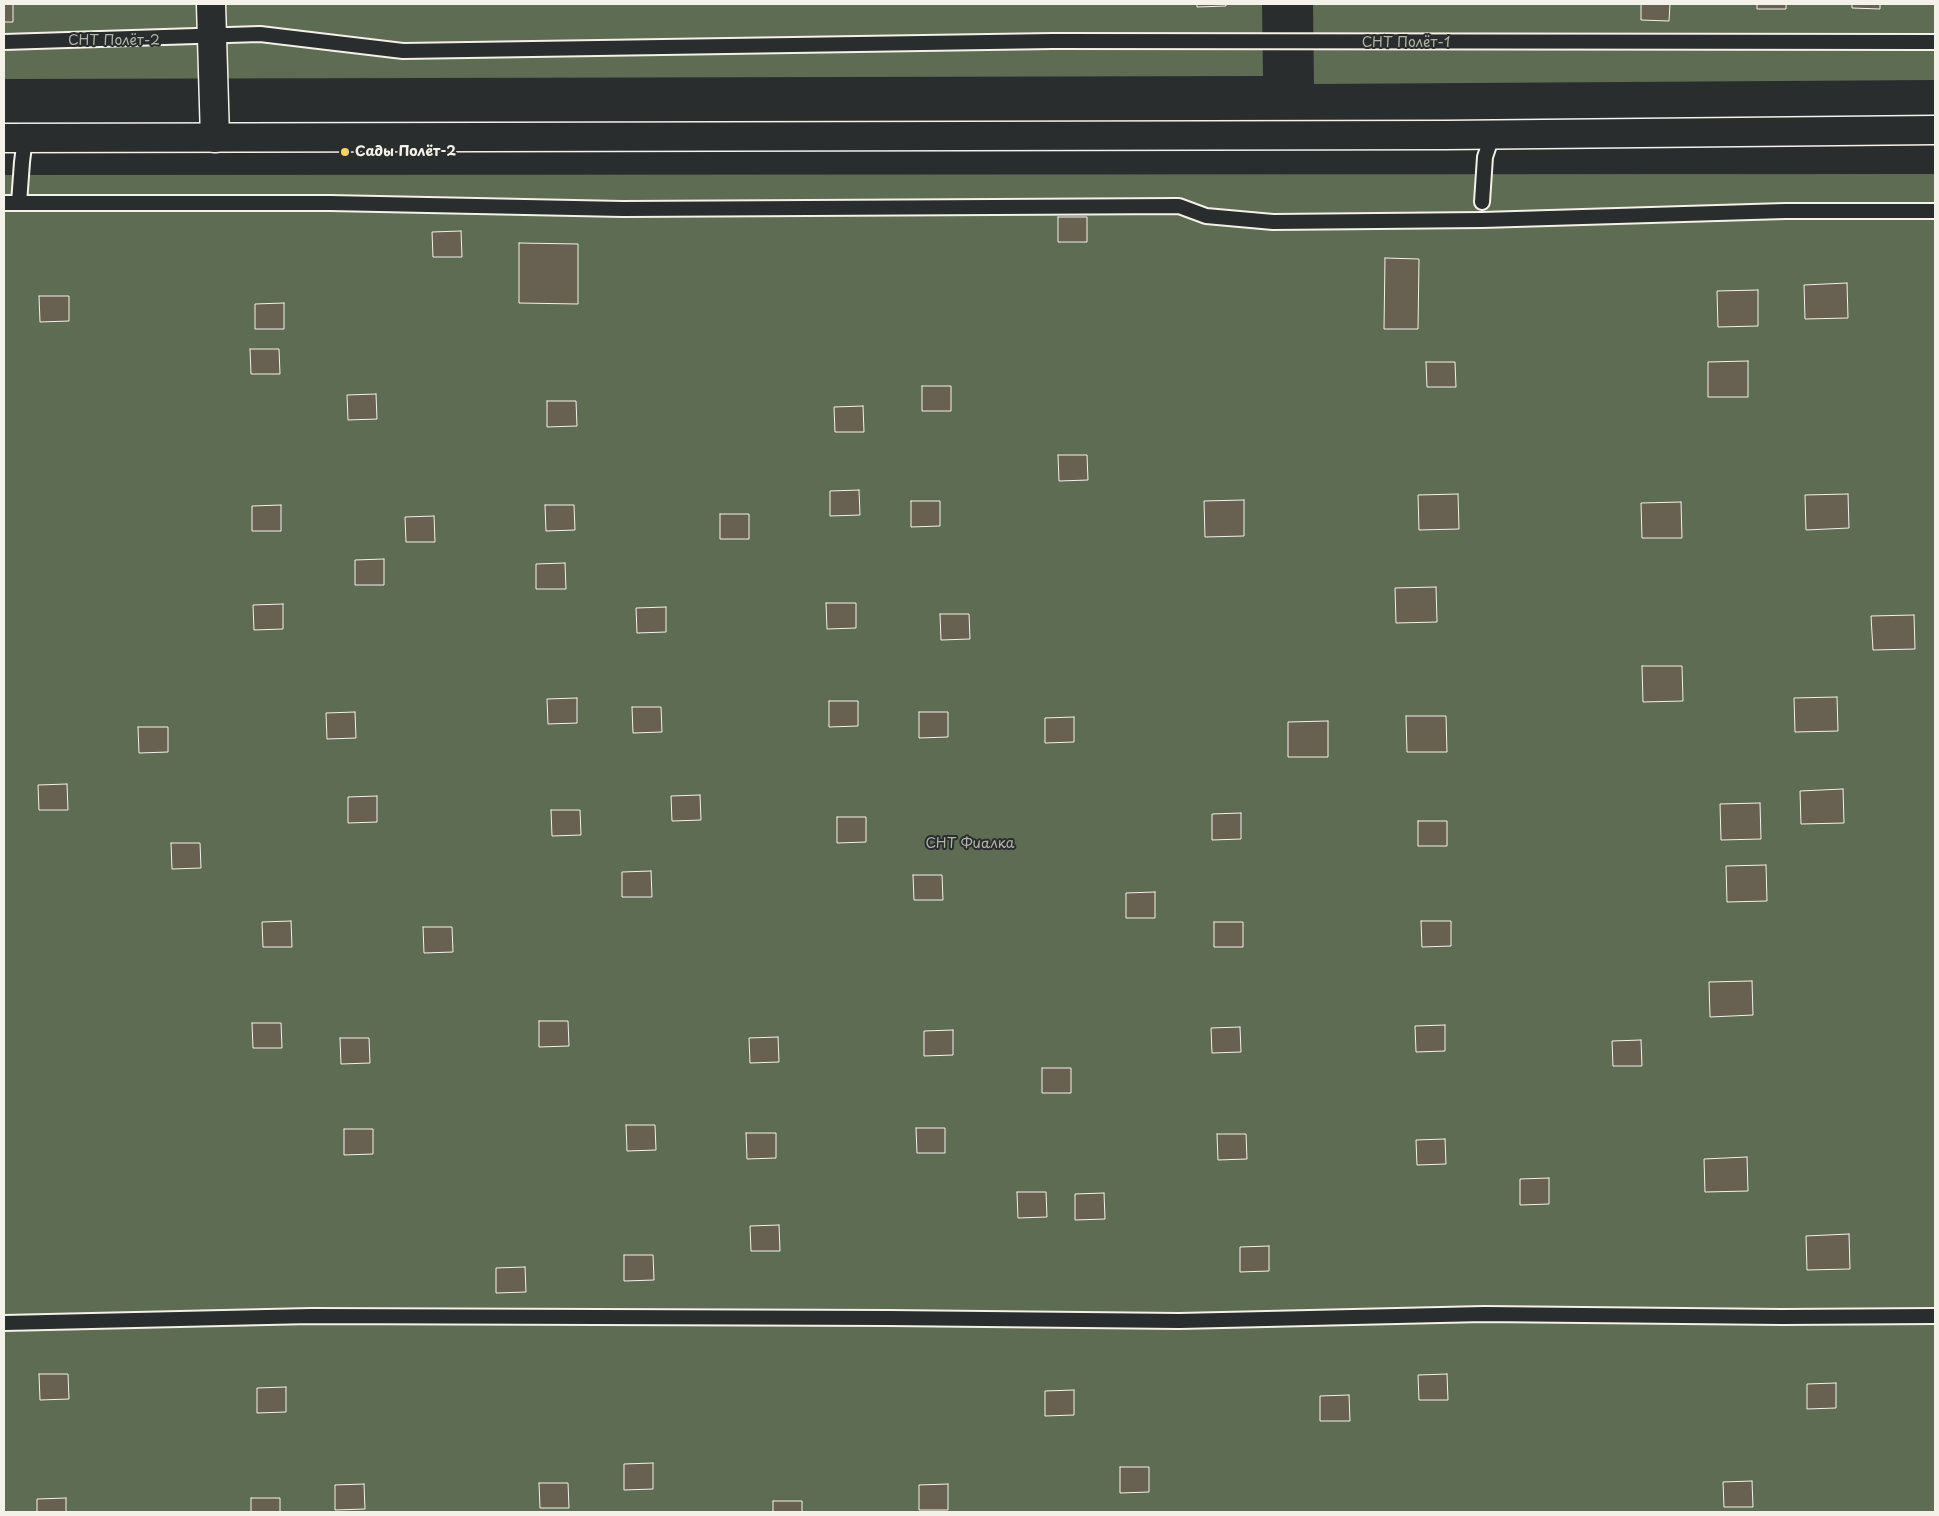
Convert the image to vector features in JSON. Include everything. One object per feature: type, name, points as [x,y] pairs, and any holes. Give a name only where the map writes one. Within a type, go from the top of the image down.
[{"type":"street","points":[[211,4],[215,138]]},
{"type":"street","points":[[15,138],[1416,135],[1935,130]]},
{"type":"lane","points":[[4,42],[212,34],[260,34],[404,50],[1053,40],[1935,42]]},
{"type":"lane","points":[[1482,202],[1485,157],[1493,133]]},
{"type":"lane","points":[[15,138],[22,162],[19,203]]},
{"type":"lane","points":[[4,203],[330,203],[623,209],[1179,206],[1206,216],[1272,222],[1482,220],[1784,211],[1935,211]]},
{"type":"lane","points":[[4,1323],[311,1316],[1179,1321],[1484,1314],[1782,1317],[1935,1316]]},
{"type":"green space","name":"СНТ Полёт-2","points":[[4,4],[1262,4],[1263,76],[4,79]]},
{"type":"green space","name":"СНТ Полёт-1","points":[[1313,4],[1935,4],[1935,80],[1314,84]]},
{"type":"green space","name":"СНТ Фиалка","points":[[1935,174],[1935,1512],[4,1512],[4,175]]},
{"type":"building","points":[[4,4],[13,4],[13,22],[4,22]]},
{"type":"building","points":[[1197,4],[1226,4],[1226,6],[1197,7]]},
{"type":"building","points":[[1641,4],[1670,4],[1669,21],[1641,20]]},
{"type":"building","points":[[1757,4],[1786,4],[1786,9],[1757,9]]},
{"type":"building","points":[[1852,4],[1880,4],[1880,9],[1852,8]]},
{"type":"building","points":[[1058,217],[1087,217],[1087,242],[1058,242]]},
{"type":"building","points":[[461,231],[462,257],[433,257],[432,232]]},
{"type":"building","points":[[519,243],[578,244],[578,304],[519,303]]},
{"type":"building","points":[[1385,258],[1419,259],[1418,329],[1384,329]]},
{"type":"building","points":[[1847,283],[1848,318],[1805,319],[1804,285]]},
{"type":"building","points":[[1758,290],[1758,326],[1718,327],[1717,291]]},
{"type":"building","points":[[39,296],[69,296],[69,321],[40,322]]},
{"type":"building","points":[[284,303],[284,329],[255,329],[255,304]]},
{"type":"building","points":[[250,349],[279,349],[280,374],[251,374]]},
{"type":"building","points":[[1748,361],[1748,397],[1708,397],[1708,362]]},
{"type":"building","points":[[1426,362],[1455,362],[1456,387],[1427,387]]},
{"type":"building","points":[[922,386],[951,386],[951,411],[922,411]]},
{"type":"building","points":[[376,394],[377,419],[348,420],[347,395]]},
{"type":"building","points":[[547,401],[576,401],[577,426],[547,427]]},
{"type":"building","points":[[863,406],[864,432],[835,432],[834,407]]},
{"type":"building","points":[[1058,455],[1087,455],[1088,480],[1059,481]]},
{"type":"building","points":[[859,490],[860,515],[830,516],[830,491]]},
{"type":"building","points":[[1458,494],[1459,529],[1419,530],[1418,495]]},
{"type":"building","points":[[1848,494],[1849,528],[1806,530],[1805,495]]},
{"type":"building","points":[[1244,500],[1244,536],[1205,537],[1204,501]]},
{"type":"building","points":[[911,501],[940,501],[940,526],[911,527]]},
{"type":"building","points":[[1681,502],[1682,538],[1642,538],[1641,503]]},
{"type":"building","points":[[281,505],[281,531],[252,531],[252,506]]},
{"type":"building","points":[[545,505],[574,505],[575,530],[546,531]]},
{"type":"building","points":[[720,514],[749,514],[749,539],[720,539]]},
{"type":"building","points":[[434,516],[435,542],[406,542],[405,517]]},
{"type":"building","points":[[384,559],[384,585],[355,585],[355,560]]},
{"type":"building","points":[[565,563],[566,589],[536,589],[536,564]]},
{"type":"building","points":[[1436,587],[1437,622],[1396,623],[1395,588]]},
{"type":"building","points":[[826,603],[856,603],[856,628],[827,629]]},
{"type":"building","points":[[283,604],[283,629],[254,630],[253,605]]},
{"type":"building","points":[[666,607],[666,632],[637,633],[636,608]]},
{"type":"building","points":[[940,614],[969,614],[970,639],[941,640]]},
{"type":"building","points":[[1914,615],[1915,649],[1873,650],[1871,616]]},
{"type":"building","points":[[1642,666],[1682,666],[1683,701],[1643,702]]},
{"type":"building","points":[[1837,697],[1838,731],[1795,732],[1794,698]]},
{"type":"building","points":[[577,698],[577,723],[548,724],[547,699]]},
{"type":"building","points":[[829,701],[858,701],[858,726],[829,727]]},
{"type":"building","points":[[632,707],[661,707],[662,732],[633,733]]},
{"type":"building","points":[[355,712],[356,738],[327,739],[326,713]]},
{"type":"building","points":[[919,712],[948,712],[948,737],[919,738]]},
{"type":"building","points":[[1406,716],[1446,716],[1447,752],[1407,752]]},
{"type":"building","points":[[1074,717],[1074,742],[1045,743],[1045,718]]},
{"type":"building","points":[[1328,721],[1328,757],[1288,757],[1288,722]]},
{"type":"building","points":[[138,727],[168,727],[168,752],[139,753]]},
{"type":"building","points":[[67,784],[68,810],[39,810],[38,785]]},
{"type":"building","points":[[1843,789],[1844,823],[1801,824],[1800,791]]},
{"type":"building","points":[[700,795],[701,820],[672,821],[671,796]]},
{"type":"building","points":[[377,796],[377,822],[348,823],[348,797]]},
{"type":"building","points":[[1760,803],[1761,839],[1721,840],[1720,804]]},
{"type":"building","points":[[551,810],[580,810],[581,835],[552,836]]},
{"type":"building","points":[[1241,813],[1241,839],[1212,840],[1212,814]]},
{"type":"building","points":[[837,817],[866,817],[866,842],[837,843]]},
{"type":"building","points":[[1418,821],[1447,821],[1447,846],[1418,846]]},
{"type":"building","points":[[171,843],[200,843],[201,868],[172,869]]},
{"type":"building","points":[[1766,865],[1767,901],[1727,902],[1726,866]]},
{"type":"building","points":[[651,871],[652,897],[622,897],[622,872]]},
{"type":"building","points":[[913,875],[942,875],[943,900],[914,900]]},
{"type":"building","points":[[1155,892],[1155,918],[1126,918],[1126,893]]},
{"type":"building","points":[[291,921],[292,947],[263,947],[262,922]]},
{"type":"building","points":[[1421,921],[1451,921],[1451,946],[1422,947]]},
{"type":"building","points":[[1214,922],[1243,922],[1243,947],[1214,947]]},
{"type":"building","points":[[423,927],[452,927],[453,952],[424,953]]},
{"type":"building","points":[[1752,981],[1753,1015],[1710,1017],[1709,982]]},
{"type":"building","points":[[539,1021],[568,1021],[569,1046],[539,1047]]},
{"type":"building","points":[[252,1023],[281,1023],[282,1048],[253,1048]]},
{"type":"building","points":[[1445,1025],[1445,1051],[1416,1052],[1415,1026]]},
{"type":"building","points":[[1240,1027],[1241,1052],[1212,1053],[1211,1028]]},
{"type":"building","points":[[953,1030],[953,1055],[924,1056],[924,1031]]},
{"type":"building","points":[[778,1037],[779,1062],[750,1063],[749,1038]]},
{"type":"building","points":[[340,1038],[369,1038],[370,1063],[341,1064]]},
{"type":"building","points":[[1641,1040],[1642,1066],[1613,1066],[1612,1041]]},
{"type":"building","points":[[1042,1068],[1071,1068],[1071,1093],[1042,1093]]},
{"type":"building","points":[[626,1125],[655,1125],[656,1150],[627,1151]]},
{"type":"building","points":[[916,1128],[945,1128],[945,1153],[917,1153]]},
{"type":"building","points":[[344,1129],[373,1129],[373,1154],[344,1155]]},
{"type":"building","points":[[746,1133],[776,1133],[776,1158],[747,1159]]},
{"type":"building","points":[[1217,1134],[1246,1134],[1247,1159],[1218,1160]]},
{"type":"building","points":[[1445,1139],[1446,1164],[1417,1165],[1416,1140]]},
{"type":"building","points":[[1747,1157],[1748,1191],[1705,1192],[1704,1159]]},
{"type":"building","points":[[1549,1178],[1549,1204],[1520,1205],[1520,1179]]},
{"type":"building","points":[[1017,1192],[1046,1192],[1047,1217],[1018,1218]]},
{"type":"building","points":[[1104,1193],[1105,1219],[1075,1220],[1075,1194]]},
{"type":"building","points":[[779,1225],[780,1251],[751,1251],[750,1226]]},
{"type":"building","points":[[1849,1234],[1850,1269],[1807,1270],[1806,1236]]},
{"type":"building","points":[[1269,1246],[1269,1271],[1240,1272],[1240,1247]]},
{"type":"building","points":[[624,1255],[653,1255],[654,1280],[624,1281]]},
{"type":"building","points":[[525,1267],[526,1292],[496,1293],[496,1268]]},
{"type":"building","points":[[39,1374],[68,1374],[69,1399],[40,1400]]},
{"type":"building","points":[[1447,1374],[1448,1400],[1419,1400],[1418,1375]]},
{"type":"building","points":[[1836,1383],[1836,1408],[1807,1409],[1807,1384]]},
{"type":"building","points":[[286,1387],[286,1412],[257,1413],[257,1388]]},
{"type":"building","points":[[1074,1390],[1074,1415],[1045,1416],[1045,1391]]},
{"type":"building","points":[[1349,1395],[1350,1421],[1320,1421],[1320,1396]]},
{"type":"building","points":[[653,1463],[653,1489],[624,1490],[624,1464]]},
{"type":"building","points":[[1120,1467],[1149,1467],[1149,1492],[1120,1493]]},
{"type":"building","points":[[1752,1481],[1753,1507],[1724,1507],[1723,1482]]},
{"type":"building","points":[[539,1483],[568,1483],[569,1508],[540,1508]]},
{"type":"building","points":[[364,1484],[365,1509],[335,1510],[335,1485]]},
{"type":"building","points":[[948,1484],[948,1510],[919,1510],[919,1485]]},
{"type":"building","points":[[66,1498],[66,1512],[37,1512],[37,1499]]},
{"type":"building","points":[[251,1498],[280,1498],[280,1512],[251,1512]]},
{"type":"building","points":[[773,1501],[802,1501],[802,1512],[773,1512]]},
{"type":"place","name":"Сады Полёт-2","points":[[345,152]]}]
